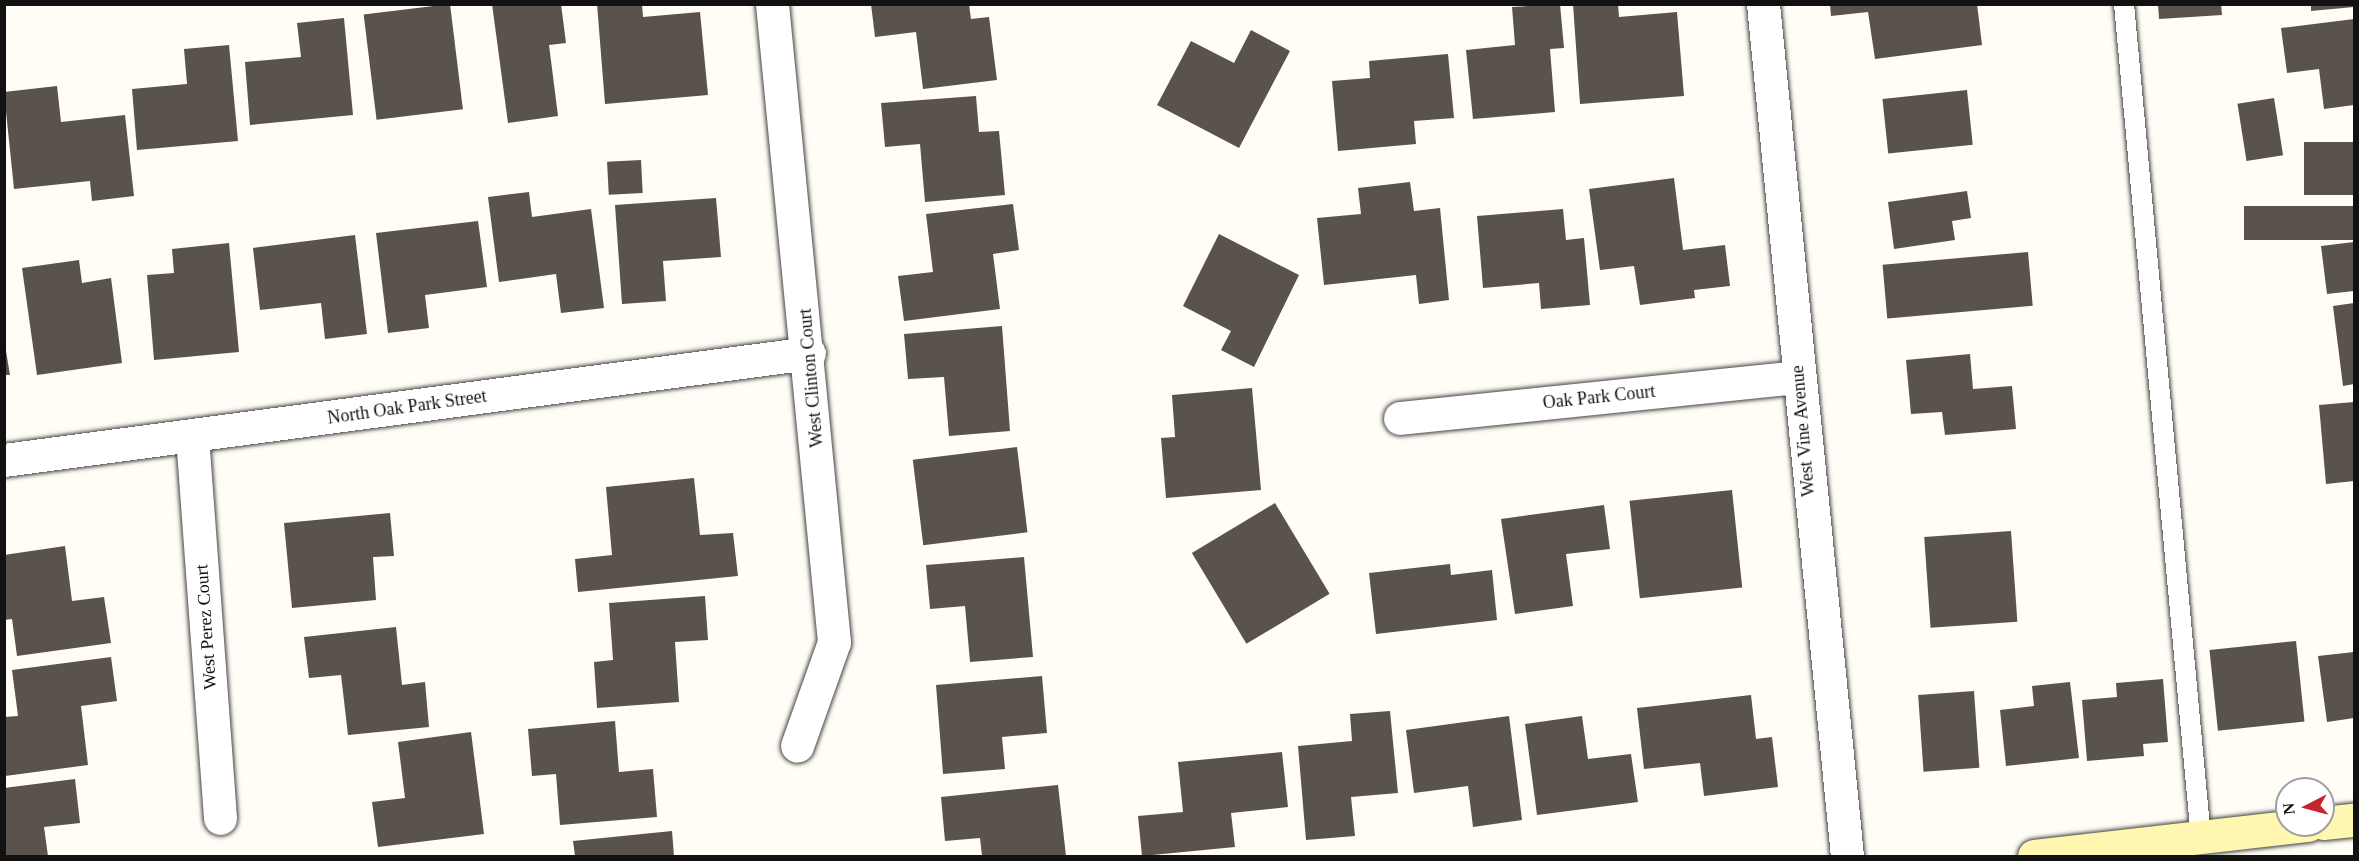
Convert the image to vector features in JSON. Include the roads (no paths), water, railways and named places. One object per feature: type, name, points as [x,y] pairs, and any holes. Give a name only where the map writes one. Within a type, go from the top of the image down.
[{"type":"street","name":"West Clinton Court","points":[[772,4],[809,353],[834,642],[797,746]]},
{"type":"street","name":"West Vine Avenue","points":[[1763,4],[1797,377],[1847,856]]},
{"type":"street","name":"North Oak Park Street","points":[[4,460],[809,353]]},
{"type":"street","name":"Oak Park Court","points":[[1400,418],[1797,377]]},
{"type":"street","name":"West Perez Court","points":[[192,436],[220,818]]},
{"type":"street","points":[[2335,822],[2355,819]]},
{"type":"street","points":[[2034,856],[2275,829]]},
{"type":"lane","points":[[2124,4],[2201,837]]}]
